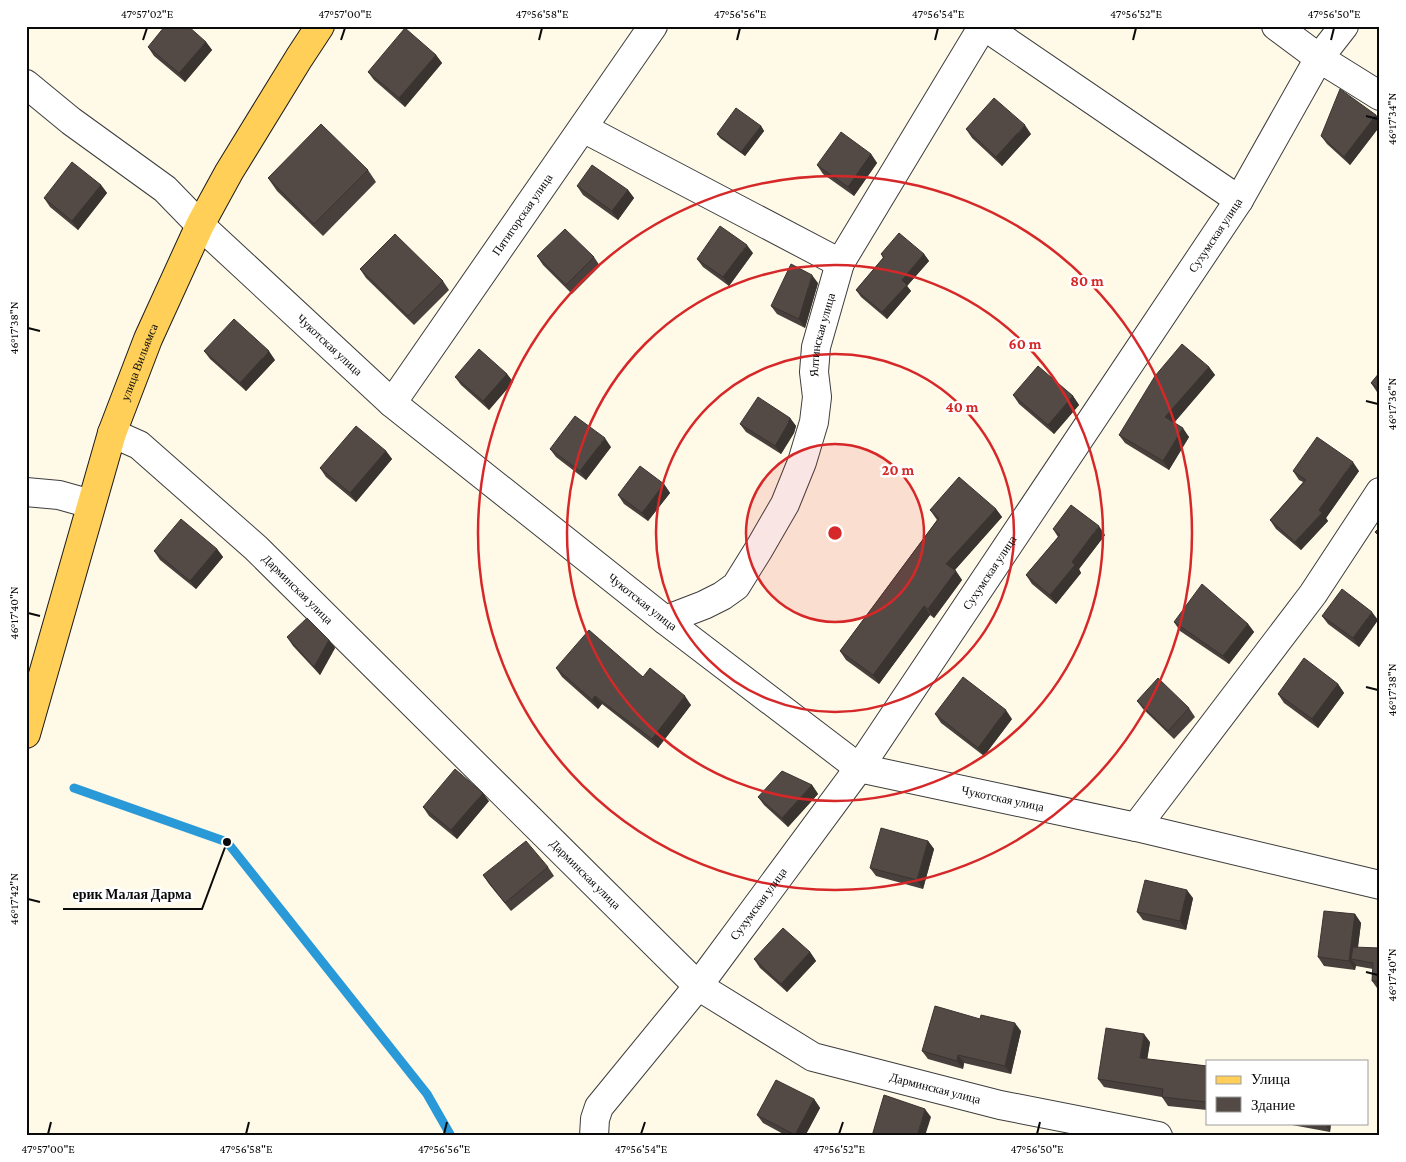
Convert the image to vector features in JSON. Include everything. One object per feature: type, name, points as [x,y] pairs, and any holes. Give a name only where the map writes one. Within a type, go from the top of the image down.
[{"type":"main road","name":"улица Вильямса","points":[[27,732],[112,433],[148,339],[200,225],[229,172],[320,26]]},
{"type":"street","name":"Пятигорская улица","points":[[392,403],[653,26]]},
{"type":"street","points":[[984,26],[1239,200]]},
{"type":"street","name":"Ялтинская улица","points":[[665,620],[713,600],[736,586],[784,504],[802,462],[814,422],[817,396],[814,372],[816,347],[840,263],[984,26]]},
{"type":"street","points":[[1276,26],[1319,58],[1380,96]]},
{"type":"street","name":"Сухумская улица","points":[[594,1136],[595,1119],[599,1107],[698,986],[859,768],[1239,200],[1319,58],[1344,26]]},
{"type":"street","name":"Чукотская улица","points":[[26,84],[164,189],[200,225],[392,403],[665,620],[859,768],[1136,827],[1380,885]]},
{"type":"street","points":[[583,128],[840,263]]},
{"type":"street","name":"Дарминская улица","points":[[112,433],[139,445],[256,548],[698,986],[813,1057],[1000,1105],[1158,1136]]},
{"type":"street","points":[[26,492],[59,495],[91,504]]},
{"type":"street","points":[[1136,827],[1312,594],[1380,492]]},
{"type":"building","points":[[165,26],[188,26],[206,42],[179,73],[148,47]]},
{"type":"building","points":[[405,28],[436,55],[399,98],[368,72]]},
{"type":"building","points":[[1340,89],[1376,115],[1344,157],[1321,136]]},
{"type":"building","points":[[994,98],[1025,125],[996,157],[966,129]]},
{"type":"building","points":[[736,108],[761,126],[741,152],[717,134]]},
{"type":"building","points":[[321,124],[368,170],[314,224],[268,178]]},
{"type":"building","points":[[841,132],[871,154],[848,187],[817,165]]},
{"type":"building","points":[[72,162],[101,185],[72,221],[44,198]]},
{"type":"building","points":[[592,165],[628,190],[612,211],[577,186]]},
{"type":"building","points":[[720,226],[747,245],[723,277],[697,259]]},
{"type":"building","points":[[565,229],[594,257],[566,285],[537,256]]},
{"type":"building","points":[[899,233],[924,254],[902,280],[907,285],[882,312],[856,290],[884,257],[881,254]]},
{"type":"building","points":[[395,234],[443,281],[408,316],[360,269]]},
{"type":"building","points":[[791,264],[812,275],[799,319],[771,306]]},
{"type":"building","points":[[234,319],[269,351],[240,383],[204,351]]},
{"type":"building","points":[[1182,344],[1209,367],[1165,417],[1183,428],[1163,461],[1119,435],[1155,376]]},
{"type":"building","points":[[479,349],[507,374],[483,401],[455,377]]},
{"type":"building","points":[[1038,366],[1073,396],[1048,425],[1013,395]]},
{"type":"building","points":[[1380,372],[1380,390],[1371,383]]},
{"type":"building","points":[[758,397],[790,418],[775,446],[740,424]]},
{"type":"building","points":[[575,416],[605,438],[580,471],[550,449]]},
{"type":"building","points":[[356,426],[386,451],[350,493],[320,468]]},
{"type":"building","points":[[1317,437],[1353,462],[1319,510],[1322,513],[1295,542],[1270,520],[1306,480],[1293,471]]},
{"type":"building","points":[[640,466],[664,484],[642,513],[618,495]]},
{"type":"building","points":[[959,477],[996,509],[946,564],[956,571],[928,609],[924,606],[873,675],[840,651],[939,518],[930,510]]},
{"type":"building","points":[[1071,505],[1099,526],[1072,562],[1075,565],[1050,595],[1026,575],[1060,535],[1053,529]]},
{"type":"building","points":[[181,519],[217,549],[190,581],[154,551]]},
{"type":"building","points":[[1380,527],[1380,537],[1375,532]]},
{"type":"building","points":[[1202,584],[1248,624],[1223,656],[1174,622]]},
{"type":"building","points":[[1342,589],[1372,612],[1353,638],[1322,616]]},
{"type":"building","points":[[307,618],[329,640],[314,667],[287,637]]},
{"type":"building","points":[[589,630],[643,677],[650,668],[685,696],[652,739],[595,696],[592,700],[556,668]]},
{"type":"building","points":[[1304,658],[1338,684],[1312,719],[1278,694]]},
{"type":"building","points":[[963,677],[1006,710],[978,748],[935,714]]},
{"type":"building","points":[[1158,678],[1189,708],[1168,731],[1137,701]]},
{"type":"building","points":[[455,769],[483,793],[451,830],[423,807]]},
{"type":"building","points":[[782,771],[812,785],[782,818],[758,797]]},
{"type":"building","points":[[881,828],[928,841],[917,880],[870,868]]},
{"type":"building","points":[[526,841],[548,867],[505,903],[483,875]]},
{"type":"building","points":[[1145,880],[1187,890],[1180,921],[1137,912]]},
{"type":"building","points":[[1324,911],[1355,914],[1349,961],[1318,957]]},
{"type":"building","points":[[783,928],[810,952],[781,984],[754,959]]},
{"type":"building","points":[[1353,947],[1380,948],[1380,981],[1372,981],[1373,963],[1351,959]]},
{"type":"building","points":[[935,1006],[980,1019],[981,1015],[1015,1023],[1005,1066],[958,1055],[957,1061],[922,1051]]},
{"type":"building","points":[[1106,1028],[1144,1034],[1140,1058],[1206,1066],[1206,1102],[1162,1097],[1163,1089],[1098,1079]]},
{"type":"building","points":[[776,1080],[814,1099],[795,1135],[757,1115]]},
{"type":"building","points":[[884,1095],[925,1109],[917,1136],[872,1136]]},
{"type":"waterway","points":[[74,788],[227,842],[427,1094],[451,1136]]},
{"type":"place","name":"ерик Малая Дарма","points":[[227,842]]}]
